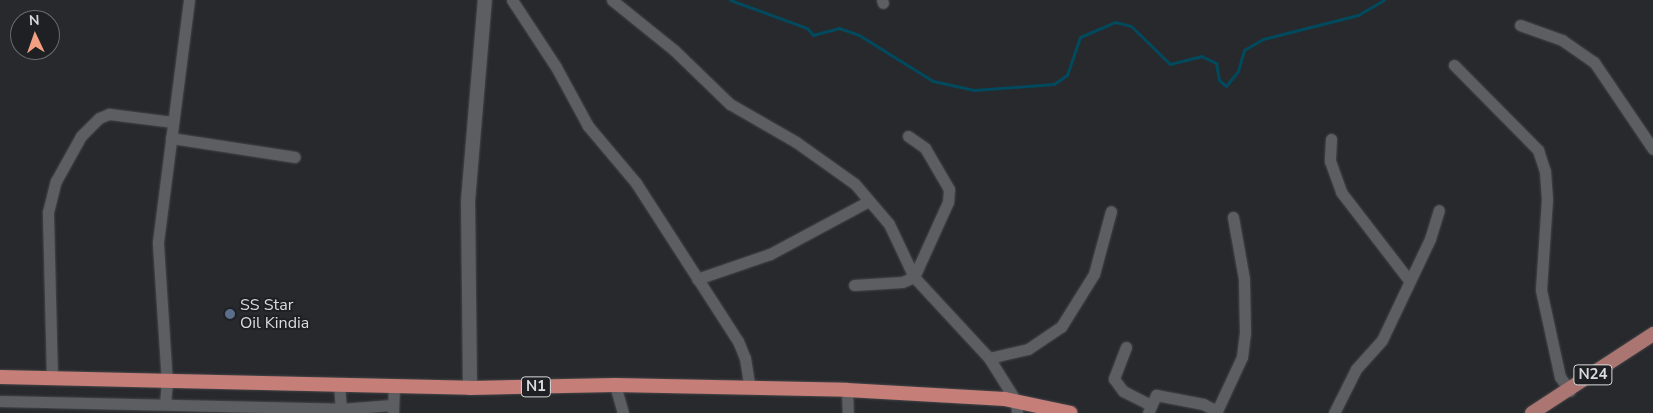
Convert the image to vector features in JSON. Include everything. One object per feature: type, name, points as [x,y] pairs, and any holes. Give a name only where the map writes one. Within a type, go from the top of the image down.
[{"type":"highway","name":"N1","points":[[0,377],[167,383],[394,384],[470,388],[615,385],[847,390],[1071,413]]},
{"type":"main road","name":"N24","points":[[1532,413],[1570,391],[1653,334]]},
{"type":"street","points":[[164,404],[167,383],[158,242],[189,0]]},
{"type":"street","points":[[470,388],[468,201],[485,0]]},
{"type":"street","points":[[512,0],[556,67],[588,126],[636,183],[738,341],[745,358],[750,388]]},
{"type":"street","points":[[612,0],[674,50],[730,104],[796,142],[855,184],[890,224],[914,277],[989,358],[1017,407]]},
{"type":"street","points":[[1520,25],[1562,40],[1594,62],[1653,149]]},
{"type":"street","points":[[1454,65],[1538,150],[1545,171],[1547,199],[1541,290],[1560,377],[1570,391]]},
{"type":"street","points":[[52,379],[48,212],[56,181],[81,136],[98,118],[109,114],[173,122]]},
{"type":"street","points":[[854,285],[902,282],[914,277],[948,202],[949,189],[924,148],[908,136]]},
{"type":"street","points":[[171,138],[296,157]]},
{"type":"street","points":[[1331,139],[1330,161],[1341,192],[1408,279]]},
{"type":"street","points":[[697,279],[770,254],[869,201]]},
{"type":"street","points":[[1334,413],[1356,369],[1382,340],[1408,279],[1430,239],[1439,210]]},
{"type":"street","points":[[989,358],[1028,349],[1061,327],[1094,274],[1111,211]]},
{"type":"street","points":[[1126,347],[1114,378],[1123,391],[1148,408],[1156,395],[1203,404],[1216,412],[1242,357],[1245,333],[1244,279],[1233,217]]},
{"type":"street","points":[[339,383],[347,410]]},
{"type":"street","points":[[0,401],[120,408],[164,404],[347,410],[392,409],[394,384]]},
{"type":"street","points":[[615,385],[623,413]]},
{"type":"street","points":[[847,390],[848,413]]},
{"type":"waterway","points":[[730,0],[807,28],[813,35],[839,28],[859,35],[933,81],[974,90],[1054,84],[1067,75],[1080,37],[1115,22],[1131,26],[1170,64],[1201,56],[1216,63],[1219,80],[1226,86],[1238,71],[1244,50],[1263,39],[1358,15],[1384,0]]},
{"type":"place","name":"SS Star Oil Kindia","points":[[230,314]]}]
